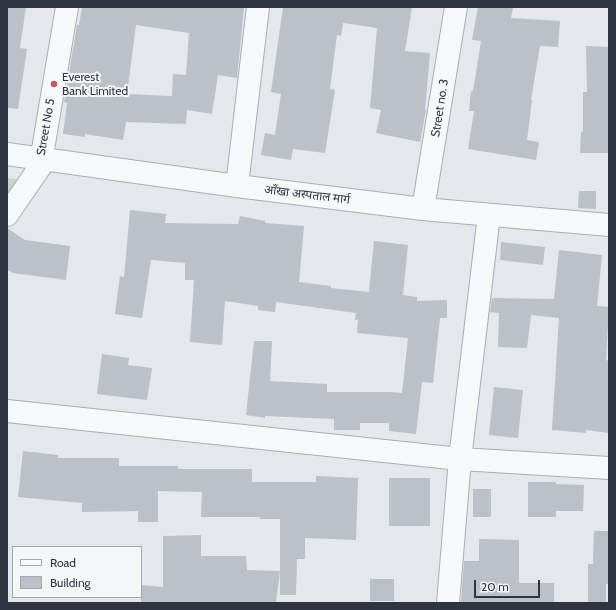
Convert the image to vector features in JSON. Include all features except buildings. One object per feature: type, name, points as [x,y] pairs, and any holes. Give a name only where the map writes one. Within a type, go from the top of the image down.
[{"type":"street","name":"Street No 5","points":[[7,215],[40,167],[67,7]]},
{"type":"street","points":[[237,186],[258,7]]},
{"type":"street","name":"Street no. 3","points":[[423,208],[456,7]]},
{"type":"street","name":"आँखा अस्पताल मार्ग","points":[[7,154],[237,186],[423,208],[609,225]]},
{"type":"street","points":[[448,603],[460,459],[489,215]]},
{"type":"street","points":[[7,411],[460,459],[609,468]]},
{"type":"shaded area","points":[[7,178],[25,180],[7,206]]},
{"type":"place","name":"Everest Bank Limited","points":[[54,84]]}]
